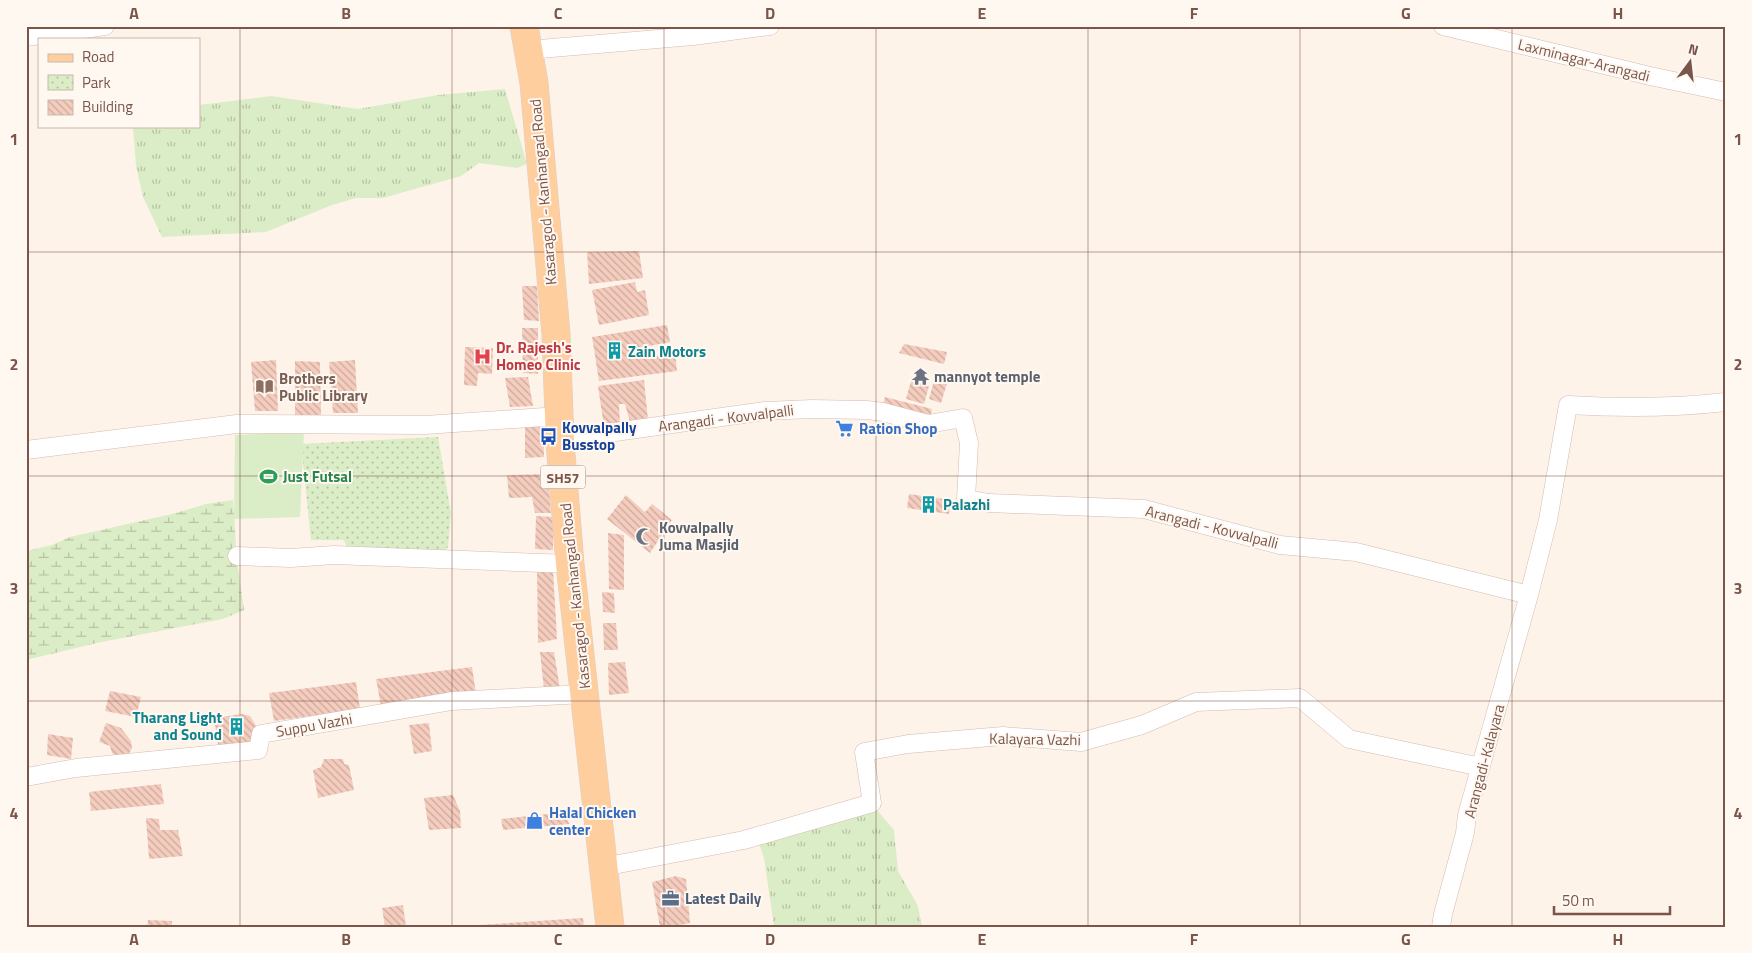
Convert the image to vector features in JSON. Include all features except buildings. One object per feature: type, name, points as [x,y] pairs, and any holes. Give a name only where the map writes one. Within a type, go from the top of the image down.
[{"type":"main road","name":"Kasaragod - Kanhangad Road","points":[[526,38],[534,83],[556,334],[560,429],[570,564],[610,927]]},
{"type":"street","points":[[526,38],[693,36],[770,26]]},
{"type":"street","name":"Laxminagar-Arangadi","points":[[1444,26],[1650,76],[1726,92]]},
{"type":"street","points":[[26,37],[101,27]]},
{"type":"street","points":[[1529,595],[1548,520],[1568,405],[1615,408],[1692,406],[1726,402]]},
{"type":"street","name":"Arangadi - Kovvalpalli","points":[[560,429],[608,433],[764,411],[812,409],[883,412],[928,424],[963,418],[968,443],[966,499],[989,503],[1144,509],[1280,545],[1356,552],[1529,595]]},
{"type":"street","points":[[26,450],[237,424],[425,425],[560,429]]},
{"type":"street","points":[[237,556],[291,558],[334,555],[570,564]]},
{"type":"street","name":"Arangadi-Kalayara","points":[[1441,927],[1442,914],[1465,833],[1467,815],[1529,595]]},
{"type":"street","name":"Suppu Vazhi","points":[[26,777],[76,768],[258,750],[261,734],[452,701],[584,694]]},
{"type":"street","name":"Kalayara Vazhi","points":[[603,867],[744,840],[872,803],[864,752],[908,744],[1002,736],[1081,742],[1142,725],[1196,702],[1300,698],[1350,739],[1481,767]]},
{"type":"green space","points":[[505,89],[527,164],[517,168],[479,163],[461,176],[383,198],[356,198],[332,205],[266,232],[162,237],[143,197],[136,166],[133,128],[200,128],[200,105],[271,96],[358,109],[438,95]]},
{"type":"green space","name":"Just Futsal","points":[[304,432],[300,517],[234,519],[235,435]]},
{"type":"green space","points":[[438,437],[451,513],[448,547],[441,555],[348,551],[344,540],[311,540],[301,444]]},
{"type":"green space","points":[[233,500],[237,561],[244,610],[223,619],[101,642],[26,660],[26,551],[52,545],[70,537],[176,513],[206,504]]},
{"type":"green space","points":[[877,810],[894,830],[898,871],[918,906],[922,927],[774,927],[764,858],[759,844]]},
{"type":"place","name":"Zain Motors","points":[[614,351]]},
{"type":"place","name":"Dr. Rajesh's Homeo Clinic","points":[[482,356]]},
{"type":"place","name":"mannyot temple","points":[[920,376]]},
{"type":"place","name":"Brothers Public Library","points":[[265,387]]},
{"type":"place","name":"Ration Shop","points":[[845,428]]},
{"type":"place","name":"Kovvalpally Busstop","points":[[548,436]]},
{"type":"place","name":"Just Futsal","points":[[269,476]]},
{"type":"place","name":"Palazhi","points":[[929,504]]},
{"type":"place","name":"Kovvalpally Juma Masjid","points":[[645,536]]},
{"type":"place","name":"Tharang Light and Sound","points":[[236,726]]},
{"type":"place","name":"Halal Chicken center","points":[[535,821]]},
{"type":"place","name":"Latest Daily","points":[[671,898]]}]
